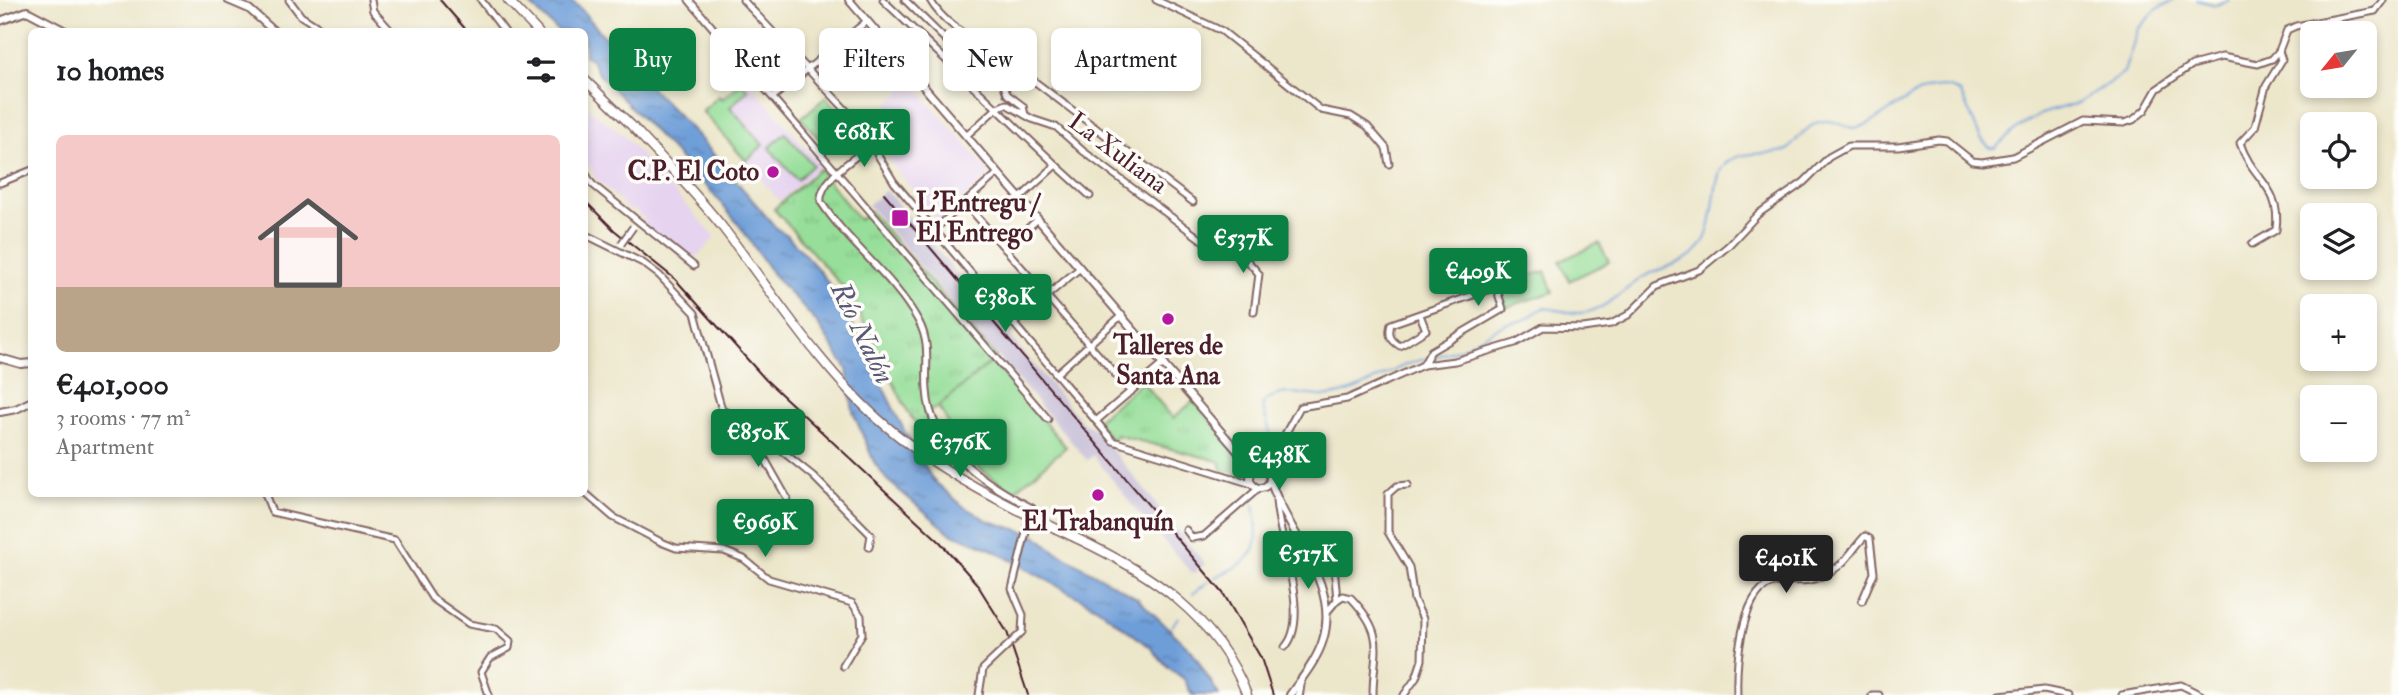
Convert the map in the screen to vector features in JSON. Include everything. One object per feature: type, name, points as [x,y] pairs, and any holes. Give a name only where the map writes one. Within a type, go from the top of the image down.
[{"type":"main road","points":[[508,0],[534,28]]},
{"type":"main road","points":[[588,83],[695,195],[828,364],[884,424],[948,471],[1019,511],[1143,572],[1184,603],[1219,644],[1247,695]]},
{"type":"street","points":[[228,0],[249,9],[270,28]]},
{"type":"street","points":[[289,0],[301,16],[320,28]]},
{"type":"street","points":[[371,0],[373,10],[389,28]]},
{"type":"street","points":[[481,0],[502,28]]},
{"type":"street","points":[[689,0],[1048,419]]},
{"type":"street","points":[[743,0],[808,67],[869,137],[894,182],[1116,444],[1240,480],[1258,481],[1276,499],[1320,585],[1327,612],[1323,641],[1290,695]]},
{"type":"street","points":[[849,0],[872,28]]},
{"type":"street","points":[[883,0],[912,28]]},
{"type":"street","points":[[905,0],[963,57],[1003,83],[1007,94],[1023,106],[1025,115]]},
{"type":"street","name":"La Xuliana","points":[[930,0],[936,11],[971,39],[995,52],[1193,202]]},
{"type":"street","points":[[1156,0],[1222,31],[1321,110],[1351,116],[1367,126],[1386,148],[1389,164]]},
{"type":"street","points":[[1186,530],[1192,538],[1204,536],[1258,481],[1300,407],[1347,399],[1424,364],[1455,360],[1515,343],[1543,327],[1584,328],[1611,324],[1628,315],[1657,286],[1699,270],[1728,246],[1758,214],[1804,182],[1829,157],[1849,146],[1898,146],[1939,140],[1947,141],[1972,160],[1982,162],[2013,158],[2082,121],[2108,124],[2133,120],[2145,110],[2157,89],[2192,65],[2222,57],[2258,64],[2272,59],[2279,51],[2282,37],[2295,26],[2375,11],[2383,0]]},
{"type":"street","points":[[0,21],[27,11],[59,28]]},
{"type":"street","points":[[774,97],[867,22]]},
{"type":"street","points":[[929,44],[1090,196]]},
{"type":"street","points":[[2252,244],[2276,230],[2278,210],[2276,200],[2244,156],[2240,143],[2255,127],[2266,86],[2282,60],[2279,51]]},
{"type":"street","points":[[927,91],[1164,363],[1282,507]]},
{"type":"street","name":"La Xuliana","points":[[997,108],[1006,104],[1056,127],[1083,151],[1210,246],[1231,248],[1247,259],[1259,274],[1254,312]]},
{"type":"street","points":[[966,136],[997,108]]},
{"type":"street","points":[[872,144],[821,191],[821,202],[905,300],[920,324],[928,350],[928,398],[939,427],[963,463],[975,474],[1032,508],[1012,589],[1023,615],[1022,632],[983,669],[979,695]]},
{"type":"street","points":[[1020,198],[1056,165]]},
{"type":"street","points":[[0,183],[28,172]]},
{"type":"street","points":[[934,230],[998,173]]},
{"type":"street","points":[[588,178],[634,224],[694,266]]},
{"type":"street","points":[[965,203],[1131,392]]},
{"type":"street","points":[[1005,248],[1038,219]]},
{"type":"street","points":[[619,247],[634,224]]},
{"type":"street","points":[[588,235],[619,247],[659,275],[695,313],[700,323],[704,351],[722,411],[760,434],[813,476],[871,536],[869,547]]},
{"type":"street","points":[[1013,324],[1080,268]]},
{"type":"street","points":[[1420,315],[1426,330],[1399,346],[1392,341],[1389,332],[1391,324],[1496,287],[1503,309],[1430,354],[1424,364]]},
{"type":"street","points":[[1056,374],[1122,315]]},
{"type":"street","points":[[0,358],[21,365],[28,364]]},
{"type":"street","points":[[1096,421],[1164,363]]},
{"type":"street","points":[[0,412],[28,405]]},
{"type":"street","points":[[760,434],[761,452],[787,498]]},
{"type":"street","points":[[1258,481],[1266,469]]},
{"type":"street","points":[[1404,695],[1416,678],[1422,660],[1423,620],[1415,600],[1409,567],[1388,532],[1388,494],[1397,486],[1408,485]]},
{"type":"street","points":[[588,495],[613,517],[661,542],[677,548],[724,551],[744,559],[776,582],[852,603],[861,616],[862,634],[843,666]]},
{"type":"street","points":[[266,497],[272,512],[394,540],[432,598],[469,624],[496,629],[510,640],[509,648],[490,658],[481,672],[489,695]]},
{"type":"street","points":[[1276,499],[1296,615],[1293,634],[1285,647]]},
{"type":"street","points":[[1737,695],[1745,618],[1751,604],[1765,587],[1779,582],[1805,582],[1819,578],[1853,555],[1866,536],[1870,539],[1874,573],[1862,601]]},
{"type":"street","points":[[1333,554],[1337,600]]},
{"type":"street","points":[[1327,612],[1343,596],[1350,598],[1366,618],[1378,647],[1373,695]]},
{"type":"street","points":[[1299,695],[1301,679]]},
{"type":"street","points":[[2122,695],[2181,685],[2201,695]]},
{"type":"street","points":[[2000,695],[2044,690],[2068,695]]},
{"type":"street","points":[[1872,695],[1879,695]]},
{"type":"shaded area","points":[[731,91],[756,91],[821,165],[780,201],[701,111],[719,95],[722,99]]},
{"type":"shaded area","points":[[902,91],[918,91],[989,171],[988,177],[938,222],[891,163],[870,125],[871,120]]},
{"type":"shaded area","points":[[588,108],[623,135],[715,237],[691,263],[642,224],[645,220],[634,209],[630,211],[595,177],[588,163]]},
{"type":"shaded area","points":[[886,190],[1083,423],[1094,428],[1205,564],[1193,574],[1136,510],[1093,455],[1087,460],[868,205]]},
{"type":"green space","points":[[731,91],[747,91],[730,107],[763,145],[746,161],[702,111],[719,96],[722,99]]},
{"type":"green space","points":[[826,97],[847,122],[823,143],[801,118]]},
{"type":"green space","points":[[785,133],[813,165],[797,180],[769,148]]},
{"type":"green space","points":[[819,169],[859,220],[870,212],[996,357],[938,407],[924,413],[947,460],[910,416],[849,294],[774,209]]},
{"type":"green space","points":[[1599,243],[1609,262],[1569,281],[1560,261]]},
{"type":"green space","points":[[1545,271],[1553,292],[1507,307],[1499,285]]},
{"type":"green space","points":[[992,361],[1066,447],[1012,493],[964,453],[938,407]]},
{"type":"green space","points":[[1142,382],[1173,418],[1194,401],[1254,470],[1250,476],[1240,480],[1240,474],[1221,469],[1221,462],[1207,458],[1116,435],[1113,441],[1096,421]]},
{"type":"water","name":"Río Nalón","points":[[525,0],[570,0],[580,8],[609,42],[609,85],[588,58],[588,28],[555,28]]},
{"type":"water","name":"Río Nalón","points":[[615,91],[654,91],[697,135],[777,229],[786,234],[817,268],[838,296],[904,430],[933,480],[964,507],[989,521],[1036,535],[1052,549],[1137,598],[1192,651],[1219,695],[1192,695],[1184,679],[1168,667],[1150,647],[1096,607],[989,548],[950,533],[887,480],[874,462],[853,412],[847,369],[817,323],[772,273],[739,225],[709,189]]},
{"type":"waterway","points":[[1431,358],[1460,349],[1505,324],[1524,320],[1543,308],[1580,313],[1599,308],[1645,276],[1685,259],[1699,248],[1708,233],[1719,174],[1728,161],[1744,155],[1788,150],[1804,131],[1820,122],[1831,121],[1848,127],[1863,126],[1923,91],[1948,88],[1961,93],[1980,137],[1990,148],[1995,148],[2016,129],[2041,114],[2078,103],[2124,72],[2138,29],[2157,9],[2174,0]]},
{"type":"waterway","points":[[2197,0],[2216,5],[2229,0]]},
{"type":"waterway","points":[[1269,455],[1271,436],[1262,405],[1269,399],[1284,393],[1320,396],[1342,394],[1425,359]]},
{"type":"waterway","points":[[1215,577],[1240,564],[1253,551],[1257,533],[1254,505]]},
{"type":"waterway","points":[[1193,594],[1209,581]]},
{"type":"waterway","points":[[1171,628],[1178,617]]},
{"type":"railway","points":[[440,0],[464,28]]},
{"type":"railway","points":[[884,193],[1223,593],[1261,658],[1273,695]]},
{"type":"railway","points":[[588,204],[614,230],[675,279],[766,380],[940,542],[977,584],[1007,632],[1028,695]]},
{"type":"place","name":"C.P. El Coto","points":[[773,172]]},
{"type":"place","name":"L'Entregu / El Entrego","points":[[900,218]]},
{"type":"place","name":"Talleres de Santa Ana","points":[[1168,319]]},
{"type":"place","name":"El Trabanquín","points":[[1098,495]]}]
